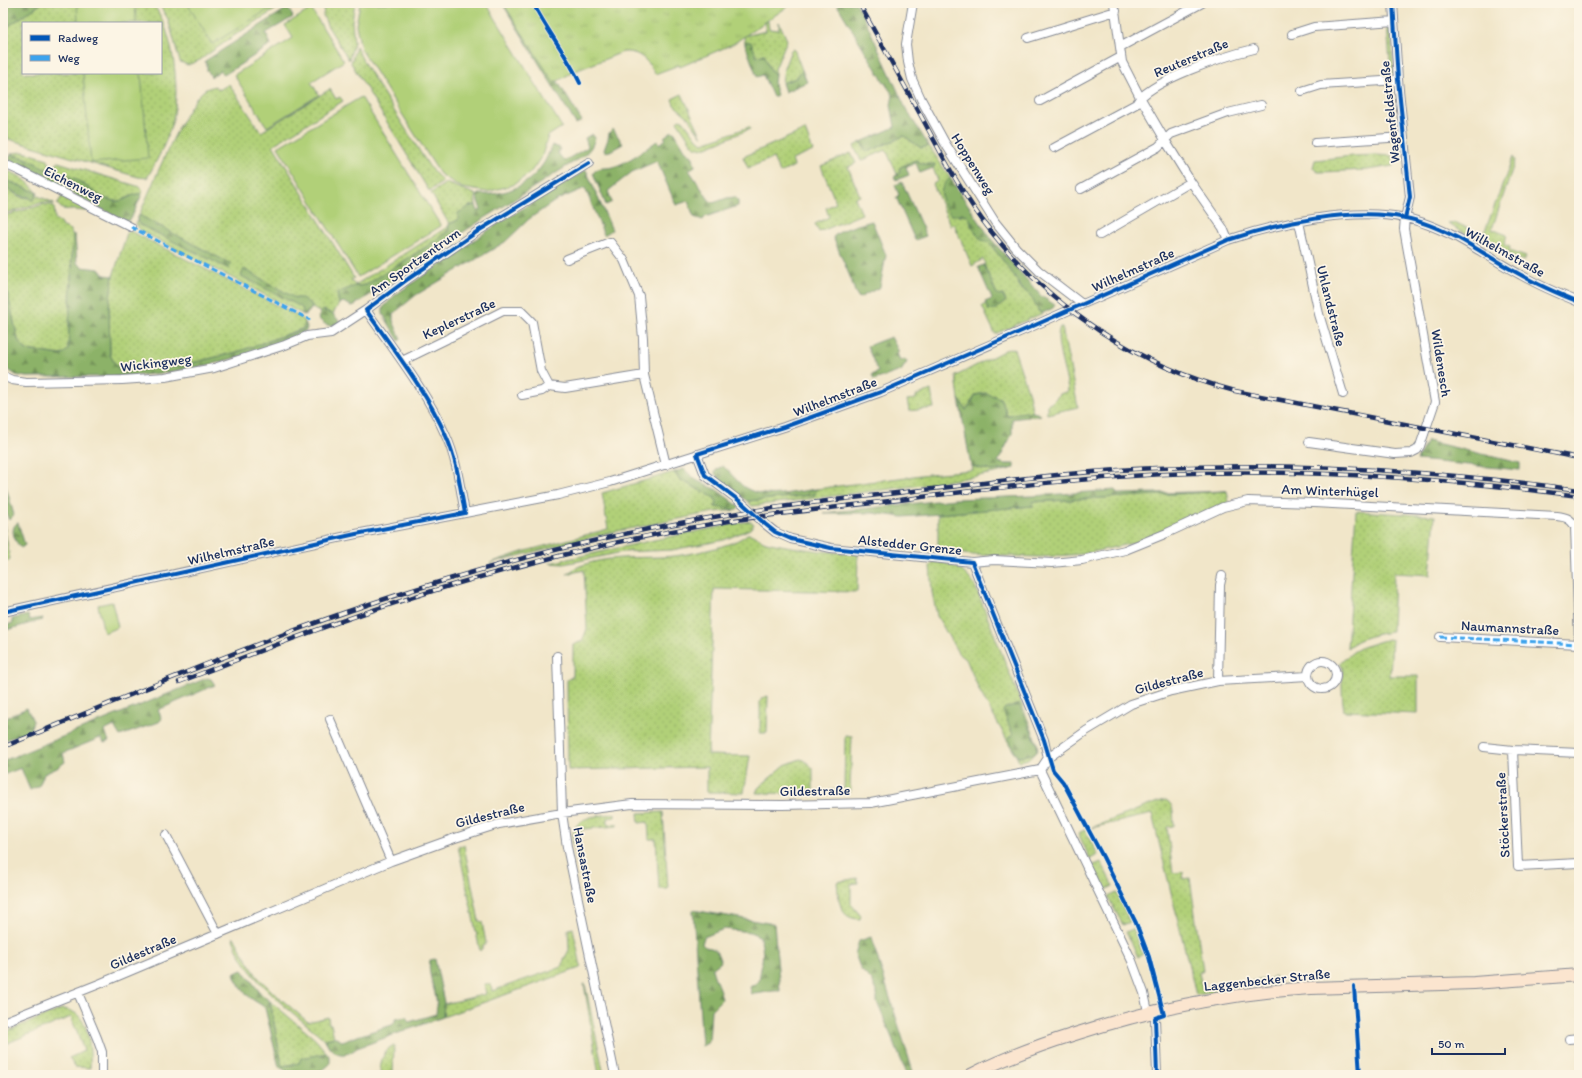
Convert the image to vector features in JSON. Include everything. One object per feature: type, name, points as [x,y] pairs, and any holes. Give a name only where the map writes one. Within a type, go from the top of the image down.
[{"type":"street","name":"Hoppenweg","points":[[914,3],[906,44],[909,68],[912,79],[921,98],[945,143],[994,222],[1016,248],[1039,271],[1082,304]]},
{"type":"street","points":[[1120,47],[1202,3]]},
{"type":"street","name":"Wagenfeldstraße","points":[[1393,3],[1398,80],[1410,197],[1405,218]]},
{"type":"street","points":[[1028,38],[1115,7],[1122,62],[1165,140],[1191,182],[1223,228],[1228,240]]},
{"type":"street","points":[[1292,34],[1314,27],[1394,21]]},
{"type":"street","name":"Reuterstraße","points":[[1054,148],[1136,104],[1140,97],[1157,85],[1228,55],[1254,48]]},
{"type":"street","points":[[1040,102],[1121,57]]},
{"type":"street","name":"Wagenfeldstraße","points":[[1302,91],[1322,85],[1398,80]]},
{"type":"street","points":[[1081,188],[1158,147],[1171,134],[1228,114],[1261,106]]},
{"type":"street","name":"Wagenfeldstraße","points":[[1316,143],[1403,137]]},
{"type":"street","name":"Am Sportzentrum","points":[[307,336],[331,333],[478,232],[589,163]]},
{"type":"street","name":"Eichenweg","points":[[3,166],[9,166],[18,170],[131,227]]},
{"type":"street","points":[[1100,235],[1191,182]]},
{"type":"street","name":"Wilhelmstraße","points":[[3,612],[349,536],[558,495],[610,482],[784,428],[881,392],[1228,240],[1250,233],[1298,222],[1342,215],[1372,214],[1405,218],[1457,238],[1522,276],[1579,302]]},
{"type":"street","name":"Wildenesch","points":[[1309,442],[1395,454],[1411,453],[1420,446],[1436,402],[1404,229],[1405,218]]},
{"type":"street","name":"Uhlandstraße","points":[[1298,222],[1319,314],[1343,394]]},
{"type":"street","points":[[567,259],[610,242],[624,260],[638,296],[643,338],[644,375],[666,465]]},
{"type":"street","name":"Am Sportzentrum","points":[[366,310],[402,361],[428,402],[447,436],[457,468],[464,513]]},
{"type":"street","name":"Keplerstraße","points":[[402,361],[503,311],[521,312],[532,322],[541,371],[550,386]]},
{"type":"street","name":"Wickingweg","points":[[3,376],[12,380],[26,382],[165,378],[214,368],[285,345],[307,336]]},
{"type":"street","points":[[522,395],[542,391],[550,386],[565,388],[644,375]]},
{"type":"street","name":"Alstedder Grenze","points":[[698,454],[705,475],[741,502],[775,532],[791,539],[831,548],[972,562],[1044,740],[1048,758]]},
{"type":"street","name":"Am Winterhügel","points":[[972,562],[994,560],[1052,563],[1082,560],[1125,550],[1167,533],[1223,507],[1248,501],[1314,503],[1557,516],[1572,521],[1575,526],[1579,644]]},
{"type":"street","name":"Gildestraße","points":[[1218,681],[1220,584],[1222,576]]},
{"type":"street","name":"Naumannstraße","points":[[1440,637],[1579,644]]},
{"type":"street","name":"Hansastraße","points":[[557,656],[562,813],[567,847],[615,1075]]},
{"type":"street","name":"Gildestraße","points":[[3,1022],[78,993],[391,862],[455,838],[499,824],[562,813],[632,804],[782,805],[871,803],[1040,770],[1048,758],[1086,731],[1132,704],[1171,691],[1218,681],[1308,676]]},
{"type":"street","points":[[330,719],[391,862]]},
{"type":"street","points":[[1484,747],[1579,753]]},
{"type":"street","name":"Stöckerstraße","points":[[1513,750],[1518,866],[1579,863]]},
{"type":"street","points":[[1040,770],[1132,961],[1144,993],[1147,1008],[1155,1018],[1158,1075]]},
{"type":"street","points":[[166,835],[218,934]]},
{"type":"street","name":"Laggenbecker Straße","points":[[971,1075],[1022,1052],[1056,1040],[1151,1012],[1223,998],[1284,990],[1474,983],[1579,975]]},
{"type":"street","points":[[78,993],[102,1052],[102,1075]]},
{"type":"street","points":[[1569,1039],[1579,1038]]},
{"type":"green space","points":[[3,3],[42,3],[3,30]]},
{"type":"green space","points":[[42,3],[152,3],[159,13],[165,26],[173,56],[176,102],[167,139],[147,178],[138,177],[8,139],[3,113],[3,30]]},
{"type":"green space","points":[[135,3],[136,22],[78,22],[77,4]]},
{"type":"green space","points":[[158,3],[286,3],[235,35],[200,60],[188,65],[180,62],[168,19]]},
{"type":"green space","points":[[187,3],[279,3],[212,44]]},
{"type":"green space","points":[[325,3],[355,3],[352,21],[354,42],[349,60],[327,25],[323,15]]},
{"type":"green space","points":[[360,3],[486,3],[562,127],[548,136],[542,156],[530,173],[513,185],[487,192],[462,188],[440,174],[361,49],[356,25]]},
{"type":"green space","points":[[502,3],[509,3],[582,121],[576,124]]},
{"type":"green space","points":[[503,3],[793,3],[733,44],[680,67],[679,65],[655,74],[646,61],[639,55],[623,52],[573,72],[558,81],[553,81]]},
{"type":"green space","points":[[836,3],[856,3],[863,15],[906,109],[929,146],[921,148],[904,136],[870,151],[865,150],[861,142],[895,127],[891,105],[893,95]]},
{"type":"green space","points":[[286,9],[289,9],[293,17],[266,33],[271,45],[224,75],[220,70],[211,78],[207,71],[205,61]]},
{"type":"green space","points":[[311,9],[344,61],[311,82],[319,95],[267,127],[234,75],[293,38],[285,25]]},
{"type":"green space","points":[[765,21],[768,21],[769,29],[779,30],[779,22],[787,40],[775,69],[775,75],[769,67],[764,54],[757,57],[747,42],[745,44],[744,36],[766,31]]},
{"type":"green space","points":[[1387,25],[1391,30],[1394,73],[1391,76]]},
{"type":"green space","points":[[746,42],[751,42],[757,57],[764,54],[769,67],[775,75],[774,84],[777,95],[773,97],[763,75],[757,77],[745,44]]},
{"type":"green space","points":[[356,46],[364,63],[429,166],[443,182],[429,191],[351,63]]},
{"type":"green space","points":[[794,49],[802,70],[796,78],[782,83],[784,68],[791,50]]},
{"type":"green space","points":[[802,70],[807,82],[785,92],[782,83],[796,78]]},
{"type":"green space","points":[[83,74],[141,74],[148,158],[91,163]]},
{"type":"green space","points":[[229,84],[261,132],[330,89],[336,99],[340,97],[343,101],[273,145],[354,278],[351,280],[355,285],[449,226],[448,231],[426,247],[366,285],[356,286],[337,293],[339,304],[333,314],[323,310],[321,313],[312,308],[307,314],[304,315],[141,231],[136,224],[137,220],[168,149],[188,111],[197,97],[206,89],[215,86],[219,90]]},
{"type":"green space","points":[[682,94],[702,137],[687,116],[674,105],[672,99]]},
{"type":"green space","points":[[361,97],[441,226],[358,277],[278,147]]},
{"type":"green space","points":[[679,119],[683,120],[698,140],[703,143],[749,127],[750,129],[702,149],[695,147],[692,144],[677,121]]},
{"type":"green space","points":[[613,129],[623,144],[605,152],[604,150],[609,133]]},
{"type":"green space","points":[[805,130],[813,151],[792,160],[794,166],[780,173],[773,158],[748,168],[743,157]]},
{"type":"green space","points":[[672,131],[675,133],[685,150],[693,157],[695,166],[689,170],[709,200],[713,203],[735,197],[738,201],[738,206],[705,217],[703,220],[694,217],[688,201],[676,205],[657,161],[632,172],[608,191],[612,202],[606,205],[593,173],[598,169],[613,167],[625,162],[657,141],[660,144],[666,139],[664,137]]},
{"type":"green space","points":[[592,134],[595,138],[593,143],[583,156],[466,230],[355,305],[352,306],[343,302],[339,304],[337,293],[355,286],[366,285],[426,247],[448,231],[449,224],[458,220],[458,213],[470,206],[476,205],[478,211],[481,210],[477,198],[478,194],[505,192],[521,185],[529,180],[541,167],[552,145],[560,148],[558,153],[564,161],[588,147],[585,138]]},
{"type":"green space","points":[[904,136],[921,148],[929,146],[950,178],[947,182],[959,216],[966,215],[970,219],[972,227],[989,242],[1013,274],[1021,289],[1028,293],[1039,312],[1043,313],[995,334],[982,306],[986,304],[989,311],[998,308],[1006,301],[997,294],[984,265],[983,259],[972,266],[954,224],[950,225],[933,184],[938,181],[933,168],[935,165],[922,164],[916,160],[900,168],[900,172],[897,174],[886,150],[861,161],[854,146],[861,142],[865,150],[870,151]]},
{"type":"green space","points":[[24,152],[48,159],[49,164],[56,166],[58,162],[140,187],[143,190],[142,194],[134,195],[119,201],[110,200],[96,193],[74,178],[52,172],[30,160],[13,155],[12,153]]},
{"type":"green space","points":[[12,153],[13,155],[25,158],[52,172],[74,178],[96,193],[110,200],[119,201],[134,195],[142,194],[131,219],[127,221],[122,220],[11,161],[9,158]]},
{"type":"green space","points":[[851,153],[856,163],[848,167],[860,196],[855,198],[862,214],[819,232],[815,224],[829,217],[826,208],[836,203],[821,166]]},
{"type":"green space","points":[[1375,155],[1393,156],[1393,166],[1367,170],[1322,172],[1318,172],[1313,168],[1315,160]]},
{"type":"green space","points":[[1513,157],[1515,161],[1492,229],[1507,235],[1504,245],[1510,247],[1509,251],[1526,257],[1524,261],[1519,259],[1517,260],[1494,244],[1471,236],[1448,224],[1457,223],[1483,236]]},
{"type":"green space","points":[[916,160],[922,164],[935,164],[933,168],[920,173],[916,163],[906,167],[909,175],[896,180],[894,177],[900,172],[899,168]]},
{"type":"green space","points":[[3,170],[14,173],[22,178],[38,193],[3,179]]},
{"type":"green space","points":[[586,170],[612,230],[604,235],[585,188],[555,201],[529,219],[505,242],[416,295],[393,314],[393,321],[401,339],[399,341],[383,314],[383,308],[394,296],[496,225]]},
{"type":"green space","points":[[950,178],[992,240],[1041,296],[1055,305],[1053,308],[1043,313],[1039,312],[1028,293],[1022,289],[1013,274],[989,242],[981,240],[972,227],[970,219],[966,215],[951,215],[941,195],[943,186]]},
{"type":"green space","points":[[3,179],[38,193],[34,200],[32,200],[29,197],[3,189]]},
{"type":"green space","points":[[902,182],[926,236],[915,240],[896,197],[899,195],[895,185]]},
{"type":"green space","points":[[446,183],[475,194],[476,205],[470,206],[458,220],[449,224],[431,193]]},
{"type":"green space","points":[[3,189],[9,190],[18,196],[34,200],[36,195],[54,204],[44,202],[3,214]]},
{"type":"green space","points":[[63,195],[87,208],[86,211],[62,209],[57,204]]},
{"type":"green space","points":[[45,204],[54,206],[55,219],[61,223],[61,226],[71,230],[71,234],[73,235],[68,350],[61,355],[26,350],[18,340],[3,273],[3,216]]},
{"type":"green space","points":[[139,215],[231,264],[229,269],[140,225],[137,221]]},
{"type":"green space","points":[[872,221],[886,255],[880,287],[859,298],[855,292],[833,237],[846,229]]},
{"type":"green space","points":[[128,230],[298,316],[305,322],[304,328],[237,352],[179,366],[120,372],[110,355],[109,306],[113,276]]},
{"type":"green space","points":[[73,235],[75,235],[77,263],[82,267],[99,269],[104,275],[113,276],[109,306],[110,355],[120,372],[179,366],[237,352],[304,329],[305,322],[307,327],[306,331],[239,357],[204,366],[169,372],[133,376],[98,377],[26,377],[16,375],[3,366],[3,273],[18,340],[26,350],[61,355],[68,350]]},
{"type":"green space","points":[[984,265],[997,294],[1003,295],[1006,301],[998,308],[989,311],[985,302],[992,299],[978,267]]},
{"type":"green space","points":[[244,269],[295,298],[302,298],[312,305],[312,308],[305,314],[302,314],[303,310],[301,307],[241,276]]},
{"type":"green space","points":[[322,310],[333,314],[340,322],[334,325],[323,323],[318,318]]},
{"type":"green space","points":[[1060,327],[1062,327],[1078,407],[1047,414],[1047,405],[1060,394],[1068,391],[1058,341]]},
{"type":"green space","points":[[891,337],[899,352],[897,353],[900,361],[905,359],[907,362],[901,371],[874,380],[872,375],[878,372],[867,346]]},
{"type":"green space","points":[[1009,348],[1014,349],[1029,394],[1033,413],[1013,414],[1007,416],[1000,398],[985,393],[976,395],[966,410],[959,399],[956,376]]},
{"type":"green space","points":[[931,390],[934,408],[909,411],[907,400],[916,399],[916,396]]},
{"type":"green space","points":[[985,393],[1000,398],[1007,416],[1029,412],[1038,413],[1041,415],[1012,419],[1012,434],[998,462],[1014,464],[1014,468],[992,471],[971,466],[959,399],[966,410],[976,395]]},
{"type":"green space","points":[[1427,441],[1520,463],[1520,470],[1417,460]]},
{"type":"green space","points":[[723,466],[743,486],[751,491],[778,494],[816,489],[815,495],[747,501],[721,482],[715,473],[717,469]]},
{"type":"green space","points":[[971,466],[992,471],[1014,468],[995,473],[923,485],[752,506],[747,501],[814,495],[816,489],[929,474],[972,470]]},
{"type":"green space","points":[[684,469],[696,480],[717,490],[740,507],[737,510],[715,507],[717,503],[715,498],[679,479],[674,472]]},
{"type":"green space","points":[[674,472],[679,479],[715,498],[717,503],[715,507],[737,510],[714,512],[608,533],[490,563],[522,552],[608,529],[602,493]]},
{"type":"green space","points":[[3,476],[14,515],[9,520],[3,506]]},
{"type":"green space","points":[[1115,490],[1118,494],[1227,491],[1032,502],[1033,506],[903,517],[872,513],[823,513],[955,499],[1032,496]]},
{"type":"green space","points":[[1227,491],[1229,502],[1138,542],[1084,554],[1041,557],[971,555],[938,550],[938,514],[1033,506],[1032,502]]},
{"type":"green space","points":[[1356,511],[1435,516],[1430,575],[1394,573],[1392,632],[1374,635],[1357,641],[1347,648]]},
{"type":"green space","points":[[3,519],[10,559],[7,562],[3,559]]},
{"type":"green space","points":[[750,521],[754,524],[750,529],[724,540],[672,550],[623,552],[564,564],[550,563],[663,538]]},
{"type":"green space","points":[[17,523],[25,545],[21,548],[15,539],[13,532],[13,529]]},
{"type":"green space","points":[[747,534],[755,536],[766,542],[789,547],[858,554],[857,592],[714,589],[708,755],[750,756],[744,793],[707,792],[707,767],[568,770],[567,680],[573,676],[573,645],[582,641],[587,629],[584,570],[567,574],[580,566],[610,559],[684,555],[705,551],[734,542]]},
{"type":"green space","points":[[934,562],[948,564],[959,569],[968,577],[976,588],[1037,743],[1038,751],[1032,757],[1019,761],[980,692],[966,659],[958,653],[937,616],[932,592],[930,566]]},
{"type":"green space","points":[[112,602],[118,627],[104,633],[98,605]]},
{"type":"green space","points":[[28,615],[29,620],[43,618],[42,620],[3,631],[3,622],[4,626],[13,623],[12,619]]},
{"type":"green space","points":[[1388,639],[1392,640],[1390,676],[1418,676],[1418,714],[1344,711],[1342,697],[1343,670],[1340,663],[1353,652],[1362,647]]},
{"type":"green space","points":[[207,678],[211,679],[215,685],[158,710],[162,719],[159,722],[120,736],[114,726],[104,731],[109,741],[104,743],[100,738],[63,753],[65,762],[57,768],[44,774],[39,786],[30,790],[21,768],[3,775],[3,761]]},
{"type":"green space","points":[[768,696],[767,733],[760,733],[760,702],[762,698]]},
{"type":"green space","points":[[1019,704],[1037,745],[1036,752],[1033,754],[1018,757],[1008,738],[1013,735],[1003,711],[1005,708]]},
{"type":"green space","points":[[27,708],[33,721],[30,730],[3,741],[3,723],[9,716]]},
{"type":"green space","points":[[845,735],[852,736],[850,792],[830,794],[831,790],[844,789]]},
{"type":"green space","points":[[800,759],[804,760],[813,768],[813,794],[756,793],[758,788],[785,765]]},
{"type":"green space","points":[[1166,800],[1171,805],[1173,815],[1174,826],[1167,827],[1173,873],[1183,872],[1184,879],[1190,878],[1203,971],[1199,972],[1202,989],[1273,978],[1273,976],[1276,980],[1196,995],[1152,814],[1091,828]]},
{"type":"green space","points":[[663,812],[668,889],[659,889],[656,839],[649,839],[648,822],[639,823],[638,813]]},
{"type":"green space","points":[[615,814],[615,817],[608,818],[608,825],[617,824],[617,826],[583,829],[576,839],[584,876],[581,876],[573,841],[573,832],[576,826],[586,818]]},
{"type":"green space","points":[[1085,830],[1098,855],[1090,859],[1079,835],[1080,832]]},
{"type":"green space","points":[[464,845],[479,921],[482,922],[486,943],[480,951],[458,846]]},
{"type":"green space","points":[[1101,862],[1113,886],[1105,890],[1092,866]]},
{"type":"green space","points":[[857,878],[858,883],[851,884],[851,904],[861,916],[860,919],[847,916],[844,912],[839,901],[837,882]]},
{"type":"green space","points":[[1117,893],[1130,922],[1123,925],[1108,897]]},
{"type":"green space","points":[[693,910],[774,924],[780,991],[752,994],[750,987],[759,981],[762,964],[763,953],[759,936],[750,932],[724,929],[704,937],[702,944],[705,947],[715,950],[721,962],[712,969],[722,999],[711,1010],[709,1042],[702,1046]]},
{"type":"green space","points":[[573,928],[581,966],[580,968],[443,1017],[444,1004],[486,994],[484,984],[491,984],[492,991],[561,967],[569,950],[568,929]]},
{"type":"green space","points":[[1133,929],[1143,954],[1138,957],[1126,932]]},
{"type":"green space","points":[[234,937],[257,976],[273,992],[308,1022],[328,1017],[334,1037],[326,1039],[326,1042],[271,994],[249,969],[240,955],[233,939]]},
{"type":"green space","points":[[871,937],[914,1075],[907,1074],[877,1002],[877,991],[872,981],[861,970],[855,954],[859,941]]},
{"type":"green space","points":[[435,959],[444,1002],[443,1017],[357,1048],[347,1054],[339,1054],[330,1048],[326,1042],[326,1039],[334,1037],[342,1041],[392,1025],[395,1022],[395,1019],[406,1017],[409,1022],[436,1014],[436,1000],[429,967],[430,960]]},
{"type":"green space","points":[[243,970],[262,995],[270,1001],[282,1066],[299,1063],[301,1058],[327,1053],[330,1058],[330,1064],[314,1074],[305,1076],[293,1074],[279,1067],[265,1008],[247,994],[235,976],[234,973]]},
{"type":"green space","points":[[585,984],[604,1075],[599,1075]]},
{"type":"green space","points":[[270,1001],[315,1039],[327,1053],[302,1058],[299,1063],[282,1066]]},
{"type":"green space","points":[[62,1009],[71,1011],[78,1016],[87,1031],[90,1050],[90,1068],[75,1067],[69,1058],[84,1051],[71,1017],[3,1045],[3,1033]]},
{"type":"green space","points":[[394,1045],[393,1075],[380,1075],[382,1058],[384,1054]]},
{"type":"railway","points":[[859,3],[952,174],[980,217],[1014,259],[1041,285],[1069,309],[1099,331],[1131,350],[1165,366],[1199,380],[1235,391],[1579,458]]},
{"type":"railway","points":[[3,747],[164,681],[272,639],[381,600],[468,573],[566,547],[724,515],[1066,474],[1127,469],[1210,466],[1316,467],[1422,473],[1527,483],[1579,490]]},
{"type":"railway","points":[[179,682],[372,610],[451,585],[579,551],[699,526],[773,515],[978,490],[1157,474],[1193,473],[1241,472],[1338,474],[1434,480],[1579,496]]},
{"type":"marked path","points":[[131,227],[310,320]]},
{"type":"marked path","points":[[1440,637],[1579,644]]},
{"type":"cycle path","points":[[533,3],[580,83]]},
{"type":"cycle path","points":[[1393,3],[1398,80],[1410,197],[1405,218]]},
{"type":"cycle path","points":[[3,612],[356,534],[465,513],[458,474],[453,454],[446,436],[429,403],[409,371],[366,310],[478,231],[589,163]]},
{"type":"cycle path","points":[[1157,1075],[1155,1018],[1164,1015],[1149,957],[1136,923],[1103,857],[1063,782],[1053,770],[1044,740],[972,562],[831,548],[791,539],[775,532],[741,502],[705,475],[697,454],[784,427],[881,392],[1228,240],[1269,228],[1316,218],[1362,214],[1385,215],[1418,221],[1458,238],[1528,279],[1579,302]]},
{"type":"cycle path","points":[[1354,986],[1360,1075]]}]
